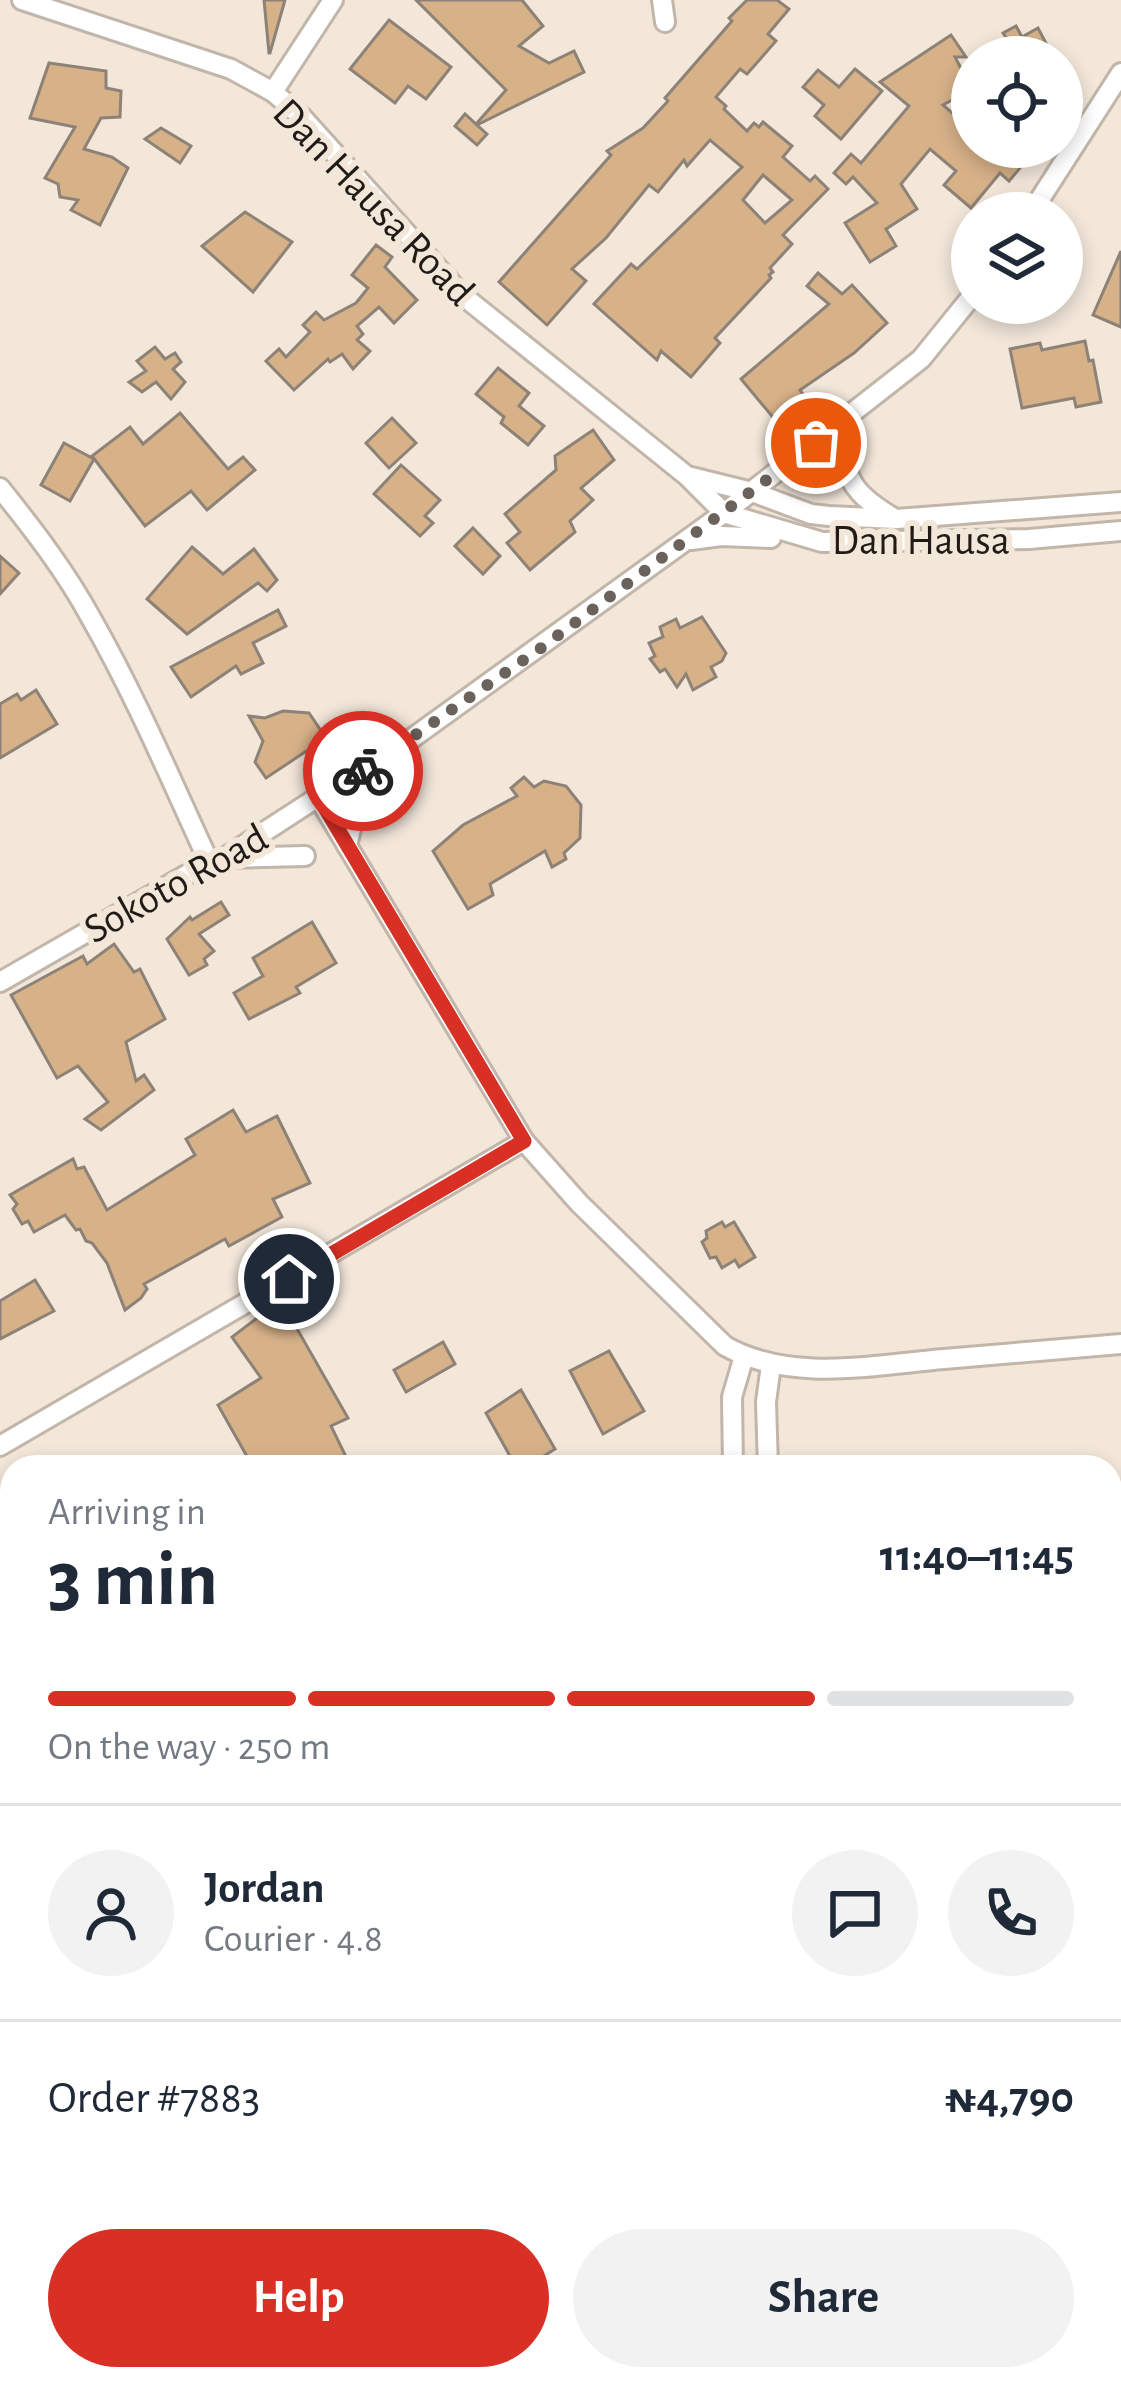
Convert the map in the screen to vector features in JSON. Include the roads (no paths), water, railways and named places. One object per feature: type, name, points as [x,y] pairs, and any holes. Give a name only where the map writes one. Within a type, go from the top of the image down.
[{"type":"street","name":"Dan Hausa Road","points":[[22,0],[231,69],[273,92],[301,116],[462,295],[686,476],[724,513]]},
{"type":"street","points":[[273,92],[333,0]]},
{"type":"street","points":[[662,0],[665,22]]},
{"type":"street","points":[[1044,192],[1121,73]]},
{"type":"street","name":"Sokoto Road","points":[[0,982],[382,760],[687,541],[847,419],[921,359],[951,322]]},
{"type":"street","points":[[847,419],[846,473],[855,490],[896,519]]},
{"type":"street","name":"Dan Hausa","points":[[686,476],[752,492],[812,514],[896,519],[1121,502]]},
{"type":"street","points":[[0,488],[89,613],[216,860],[305,856]]},
{"type":"street","name":"Dan Hausa","points":[[724,513],[822,542],[1029,539],[1121,531]]},
{"type":"street","points":[[687,541],[721,536],[801,537]]},
{"type":"street","points":[[347,846],[355,812],[382,760]]},
{"type":"street","points":[[318,796],[524,1141],[725,1346],[771,1365],[822,1369],[1121,1344]]},
{"type":"street","points":[[0,1446],[524,1141]]},
{"type":"street","points":[[734,1455],[732,1396],[743,1357]]},
{"type":"street","points":[[768,1455],[766,1402],[771,1365]]}]
